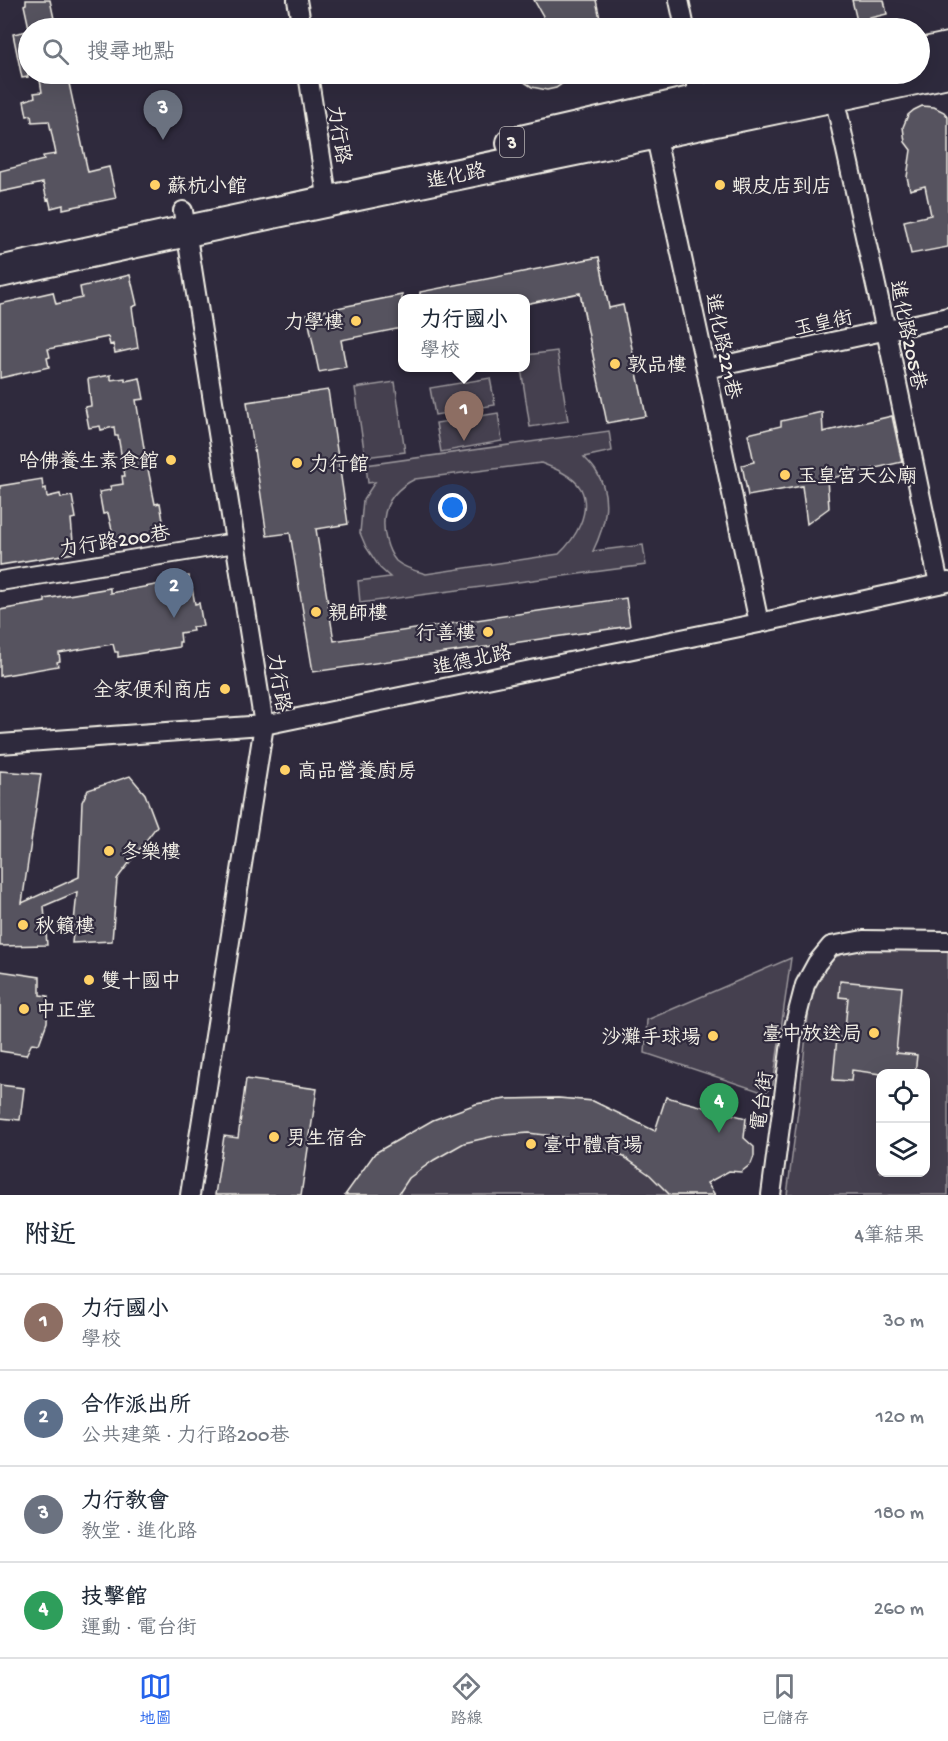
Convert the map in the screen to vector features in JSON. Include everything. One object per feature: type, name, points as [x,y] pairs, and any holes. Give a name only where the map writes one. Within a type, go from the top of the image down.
[{"type":"main road","points":[[930,52],[948,48]]},
{"type":"main road","name":"進化路","points":[[930,74],[948,72]]},
{"type":"main road","name":"進化路","points":[[327,193],[697,87],[829,85]]},
{"type":"main road","name":"進化路","points":[[0,252],[184,221],[655,133],[829,85]]},
{"type":"main road","name":"進化路","points":[[0,272],[184,221]]},
{"type":"street","points":[[297,0],[300,18]]},
{"type":"street","points":[[679,0],[683,18]]},
{"type":"street","name":"力行路","points":[[310,84],[327,193]]},
{"type":"street","name":"進化路205巷","points":[[829,85],[943,583]]},
{"type":"street","points":[[655,133],[697,87]]},
{"type":"street","name":"進化路221巷","points":[[655,133],[759,623]]},
{"type":"street","name":"力行路","points":[[184,221],[264,725],[190,1195]]},
{"type":"street","name":"玉皇街","points":[[706,369],[948,317]]},
{"type":"street","name":"力行路200巷","points":[[0,581],[235,543]]},
{"type":"street","name":"進德北路","points":[[0,744],[264,725],[943,583]]},
{"type":"street","name":"電台街","points":[[771,1195],[792,1035],[805,985],[817,963],[831,946],[863,940],[948,941]]},
{"type":"shaded area","points":[[557,351],[568,421],[530,427],[522,372],[530,372],[530,354]]},
{"type":"shaded area","points":[[490,378],[495,405],[435,415],[430,388]]},
{"type":"shaded area","points":[[395,382],[405,452],[365,457],[355,388]]},
{"type":"shaded area","points":[[498,413],[502,441],[441,452],[436,423]]},
{"type":"shaded area","points":[[609,431],[612,451],[584,457],[595,469],[601,481],[606,501],[604,522],[593,551],[643,545],[646,565],[360,603],[358,581],[390,577],[380,568],[360,533],[363,500],[375,482],[368,483],[366,465]],"holes":[[[541,463],[574,480],[584,498],[583,516],[576,533],[559,554],[426,574],[403,566],[396,561],[388,546],[384,530],[385,512],[393,497],[406,484],[415,479]]]},
{"type":"shaded area","points":[[864,946],[948,947],[948,1195],[787,1195],[811,987],[835,957]]},
{"type":"shaded area","name":"沙灘手球場","points":[[791,958],[773,1085],[765,1093],[645,1053],[647,1020]]},
{"type":"shaded area","name":"臺中體育場","points":[[558,1098],[593,1101],[682,1150],[715,1195],[347,1195],[375,1153],[401,1138],[476,1104],[506,1099]]},
{"type":"building","points":[[26,0],[50,0],[54,18],[27,18],[24,5]]},
{"type":"building","points":[[534,0],[596,0],[600,18],[543,18]]},
{"type":"building","points":[[852,0],[884,0],[887,14],[856,18]]},
{"type":"building","points":[[18,33],[18,58],[13,34]]},
{"type":"building","points":[[41,84],[69,84],[88,172],[109,167],[116,198],[63,209],[63,205],[51,208],[43,183],[0,192],[0,171],[44,160],[43,156],[56,154],[49,121],[32,122],[31,115],[27,116],[24,101],[35,97],[34,93],[42,92]]},
{"type":"building","points":[[527,84],[562,84],[547,90]]},
{"type":"building","points":[[922,106],[934,107],[948,117],[948,247],[911,254],[904,221],[931,215],[925,186],[910,190],[907,177],[911,150],[905,142],[903,127],[908,115]]},
{"type":"building","points":[[599,257],[609,308],[623,305],[646,416],[607,423],[580,293],[530,303],[530,294],[420,294],[420,292]]},
{"type":"building","points":[[130,275],[137,305],[132,307],[138,348],[115,353],[108,337],[48,349],[49,367],[0,378],[0,304],[53,292],[56,304],[82,298],[80,287]]},
{"type":"building","points":[[398,296],[398,329],[341,340],[346,367],[319,372],[307,314]]},
{"type":"building","points":[[111,375],[111,380],[125,378],[125,381],[140,378],[144,399],[136,400],[155,504],[160,503],[166,538],[116,547],[108,513],[103,514],[99,492],[111,490],[110,486],[123,484],[122,476],[125,476],[118,436],[115,436],[114,427],[101,430],[100,426],[89,428],[85,407],[91,406],[88,379]]},
{"type":"building","points":[[328,390],[348,524],[316,529],[334,641],[626,598],[630,626],[313,672],[290,533],[267,536],[247,402]]},
{"type":"building","points":[[822,412],[823,432],[892,416],[902,462],[827,479],[829,508],[807,524],[802,486],[748,496],[742,465],[754,462],[748,434],[781,426],[781,421]]},
{"type":"building","points":[[42,479],[47,497],[60,494],[61,498],[72,496],[76,518],[71,519],[74,553],[0,565],[0,486]]},
{"type":"building","points":[[189,576],[189,589],[192,588],[195,604],[199,603],[203,626],[192,627],[193,631],[180,633],[179,647],[118,657],[113,644],[100,646],[59,653],[58,666],[0,676],[0,610],[45,602],[45,599],[110,588],[110,593],[167,583],[166,579]]},
{"type":"building","points":[[0,771],[41,774],[22,903],[79,877],[82,802],[88,790],[130,776],[145,794],[157,826],[117,879],[112,941],[72,943],[77,892],[44,906],[47,945],[0,946]]},
{"type":"building","name":"中正堂","points":[[0,971],[40,977],[40,995],[48,996],[47,1022],[39,1044],[32,1043],[26,1055],[0,1051]]},
{"type":"building","name":"臺中放送局","points":[[840,981],[902,987],[896,1053],[917,1055],[916,1069],[876,1069],[876,1073],[852,1070],[851,1081],[833,1080],[837,1037],[844,1038],[848,998],[839,997]]},
{"type":"building","name":"男生宿舍","points":[[246,1079],[317,1089],[301,1195],[215,1195],[224,1136],[238,1138]]},
{"type":"building","points":[[0,1085],[24,1088],[20,1120],[0,1118]]},
{"type":"building","name":"臺中體育場","points":[[666,1097],[746,1118],[744,1138],[754,1147],[751,1164],[741,1172],[729,1171],[707,1183],[715,1195],[670,1195],[650,1175],[624,1157],[595,1145],[562,1137],[528,1133],[494,1136],[464,1143],[409,1178],[398,1195],[345,1195],[375,1153],[433,1120],[476,1104],[506,1099],[558,1098],[593,1101],[655,1131]]},
{"type":"place","name":"力行教會","points":[[163,140]]},
{"type":"place","name":"蘇杭小館","points":[[155,185]]},
{"type":"place","name":"蝦皮店到店","points":[[720,185]]},
{"type":"place","name":"力學樓","points":[[356,321]]},
{"type":"place","name":"敦品樓","points":[[615,364]]},
{"type":"place","name":"力行國小","points":[[464,441]]},
{"type":"place","name":"哈佛養生素食館","points":[[171,460]]},
{"type":"place","name":"力行館","points":[[297,463]]},
{"type":"place","name":"玉皇宮天公廟","points":[[785,475]]},
{"type":"place","name":"親師樓","points":[[316,612]]},
{"type":"place","name":"合作派出所","points":[[174,618]]},
{"type":"place","name":"行善樓","points":[[488,632]]},
{"type":"place","name":"全家便利商店","points":[[225,689]]},
{"type":"place","name":"高品營養廚房","points":[[285,770]]},
{"type":"place","name":"冬樂樓","points":[[109,851]]},
{"type":"place","name":"秋籟樓","points":[[23,925]]},
{"type":"place","name":"雙十國中","points":[[89,980]]},
{"type":"place","name":"中正堂","points":[[24,1009]]},
{"type":"place","name":"臺中放送局","points":[[874,1033]]},
{"type":"place","name":"沙灘手球場","points":[[713,1036]]},
{"type":"place","name":"技擊館","points":[[719,1133]]},
{"type":"place","name":"男生宿舍","points":[[274,1137]]},
{"type":"place","name":"臺中體育場","points":[[531,1144]]}]
